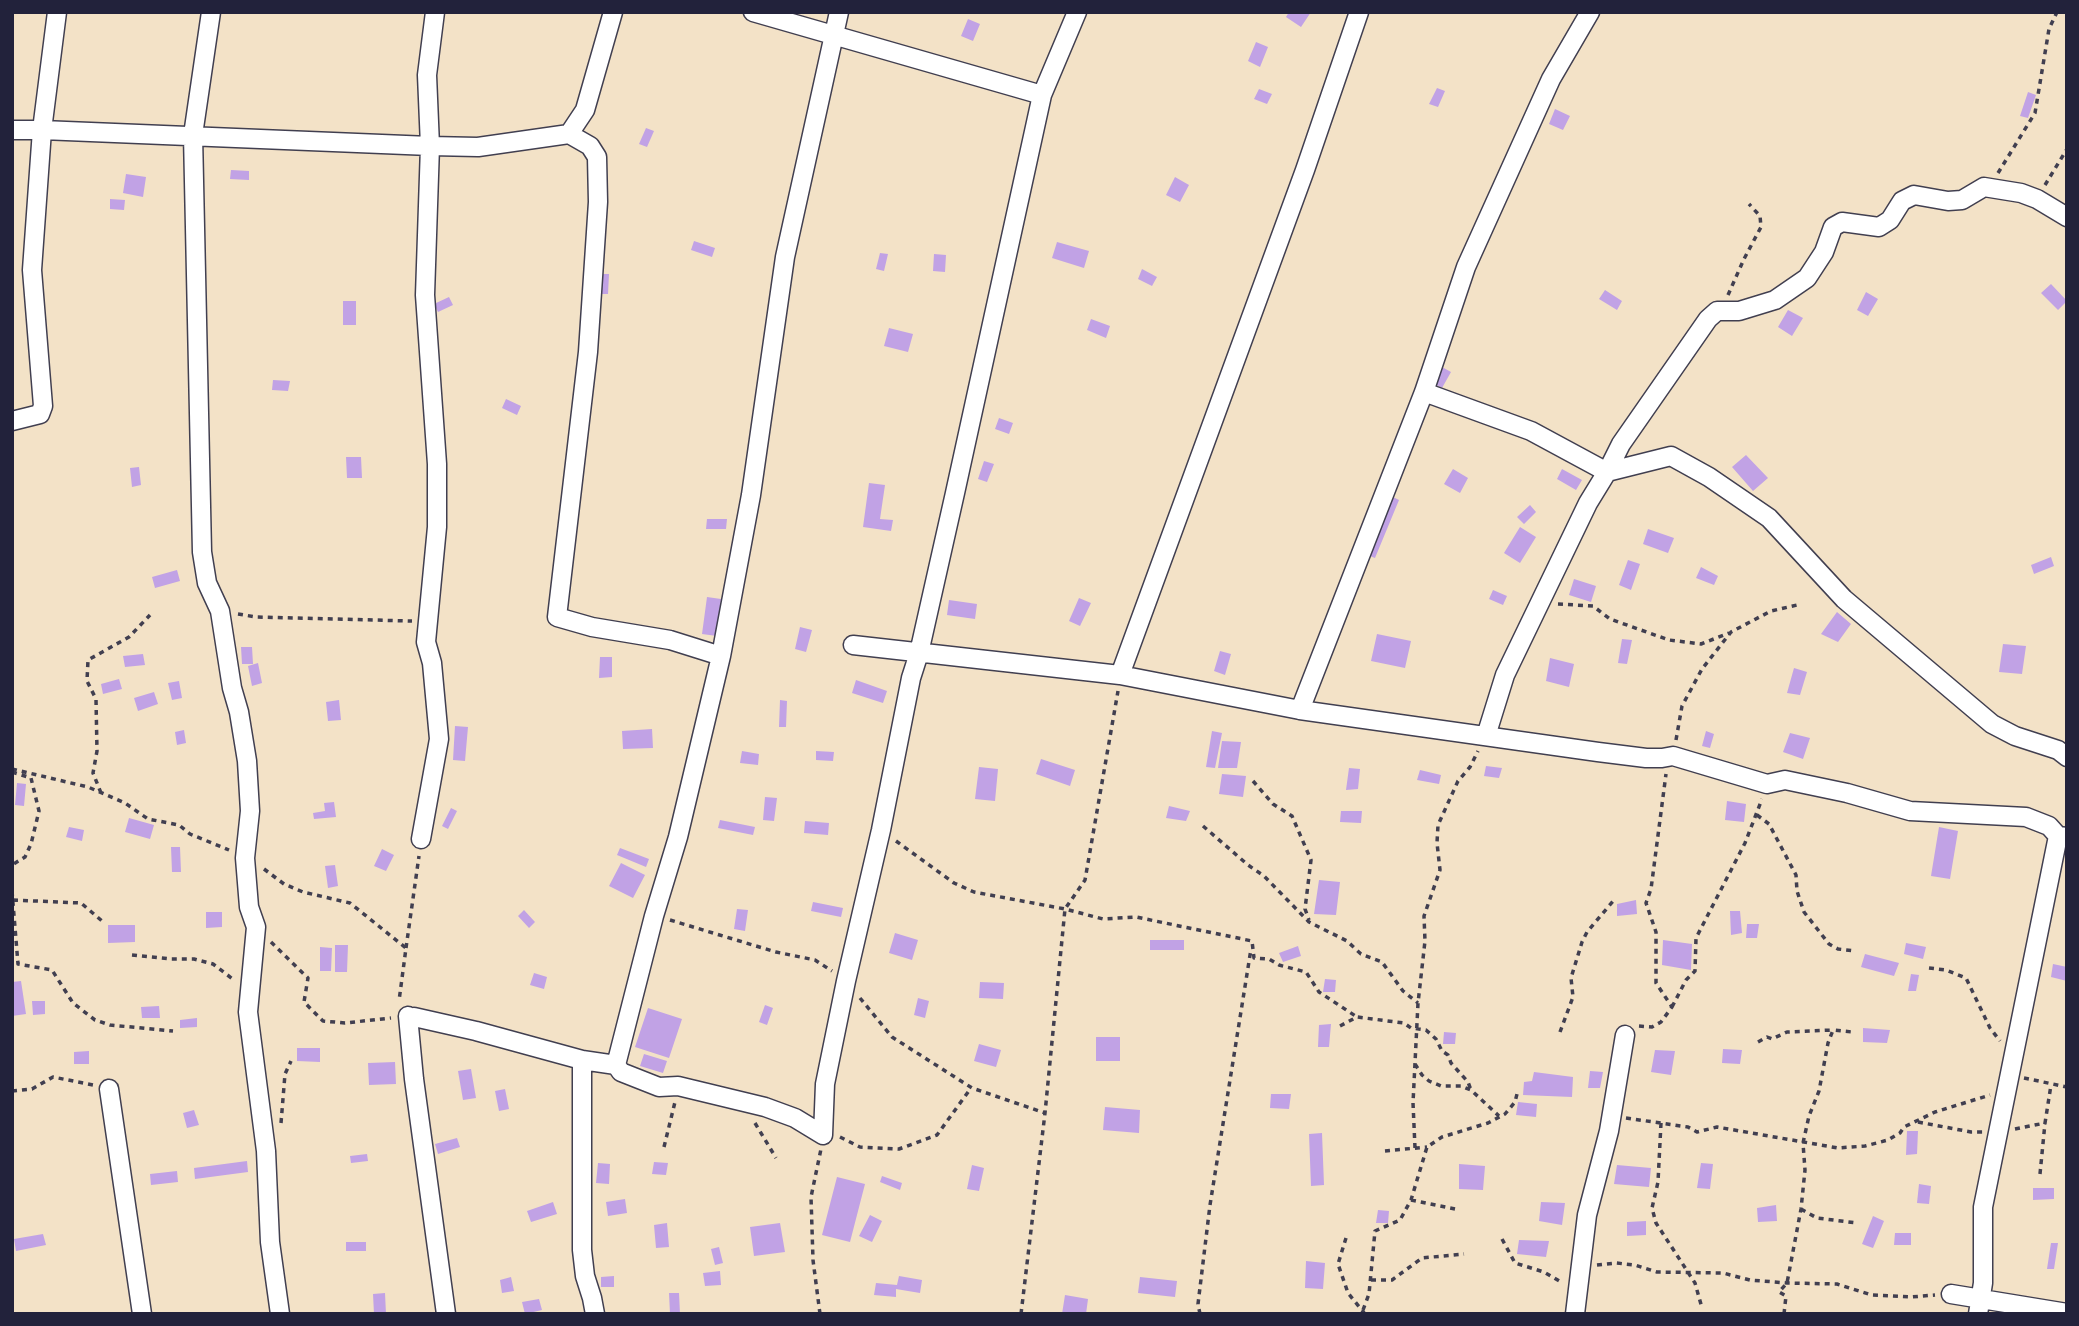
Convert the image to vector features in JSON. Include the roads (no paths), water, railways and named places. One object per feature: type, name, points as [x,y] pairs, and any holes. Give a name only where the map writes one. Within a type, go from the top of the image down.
[{"type":"street","points":[[12,421],[40,414],[43,406],[32,270],[41,130],[57,12]]},
{"type":"street","points":[[211,12],[193,135],[203,565],[207,583],[220,611],[247,761],[250,811],[245,858],[248,907],[256,927],[248,1013],[265,1143],[270,1242],[280,1314]]},
{"type":"street","points":[[421,839],[439,739],[432,663],[426,642],[437,527],[437,464],[425,295],[430,146],[427,75],[435,12]]},
{"type":"street","points":[[569,134],[585,110],[613,12]]},
{"type":"street","points":[[752,12],[1042,95]]},
{"type":"street","points":[[616,1065],[654,916],[678,837],[721,656],[751,495],[785,257],[839,12]]},
{"type":"street","points":[[446,1314],[414,1079],[411,1017],[476,1031],[582,1060],[616,1065],[621,1072],[659,1087],[678,1086],[741,1101],[794,1118],[823,1135],[825,1084],[881,830],[911,678],[919,653],[1042,95],[1077,12]]},
{"type":"street","points":[[1120,675],[1306,170],[1359,12]]},
{"type":"street","points":[[1300,710],[1424,392],[1466,267],[1552,79],[1590,12]]},
{"type":"street","points":[[12,130],[478,147],[569,134],[590,146],[597,157],[598,202],[588,352],[557,617],[592,627],[670,640],[721,656]]},
{"type":"street","points":[[1486,736],[1505,675],[1579,520],[1620,444],[1708,319],[1717,311],[1739,311],[1775,300],[1807,278],[1824,252],[1833,227],[1842,222],[1879,227],[1890,220],[1902,201],[1914,195],[1948,201],[1962,200],[1984,187],[2021,193],[2067,217]]},
{"type":"street","points":[[1424,392],[1531,431],[1607,472],[1671,456],[1709,477],[1769,519],[1844,599],[1992,724],[2015,736],[2058,750],[2067,757]]},
{"type":"street","points":[[853,645],[1120,675],[1300,710],[1646,758],[1674,756],[1767,784],[1785,780],[1847,793],[1910,811],[2026,817],[2049,826],[2062,837],[2014,1049],[1983,1207],[1983,1283],[1979,1306]]},
{"type":"street","points":[[1576,1314],[1587,1216],[1612,1115],[1625,1035]]},
{"type":"street","points":[[582,1060],[582,1250],[585,1276],[595,1314]]},
{"type":"street","points":[[109,1088],[142,1314]]},
{"type":"street","points":[[1951,1294],[1979,1306],[2067,1313]]}]
